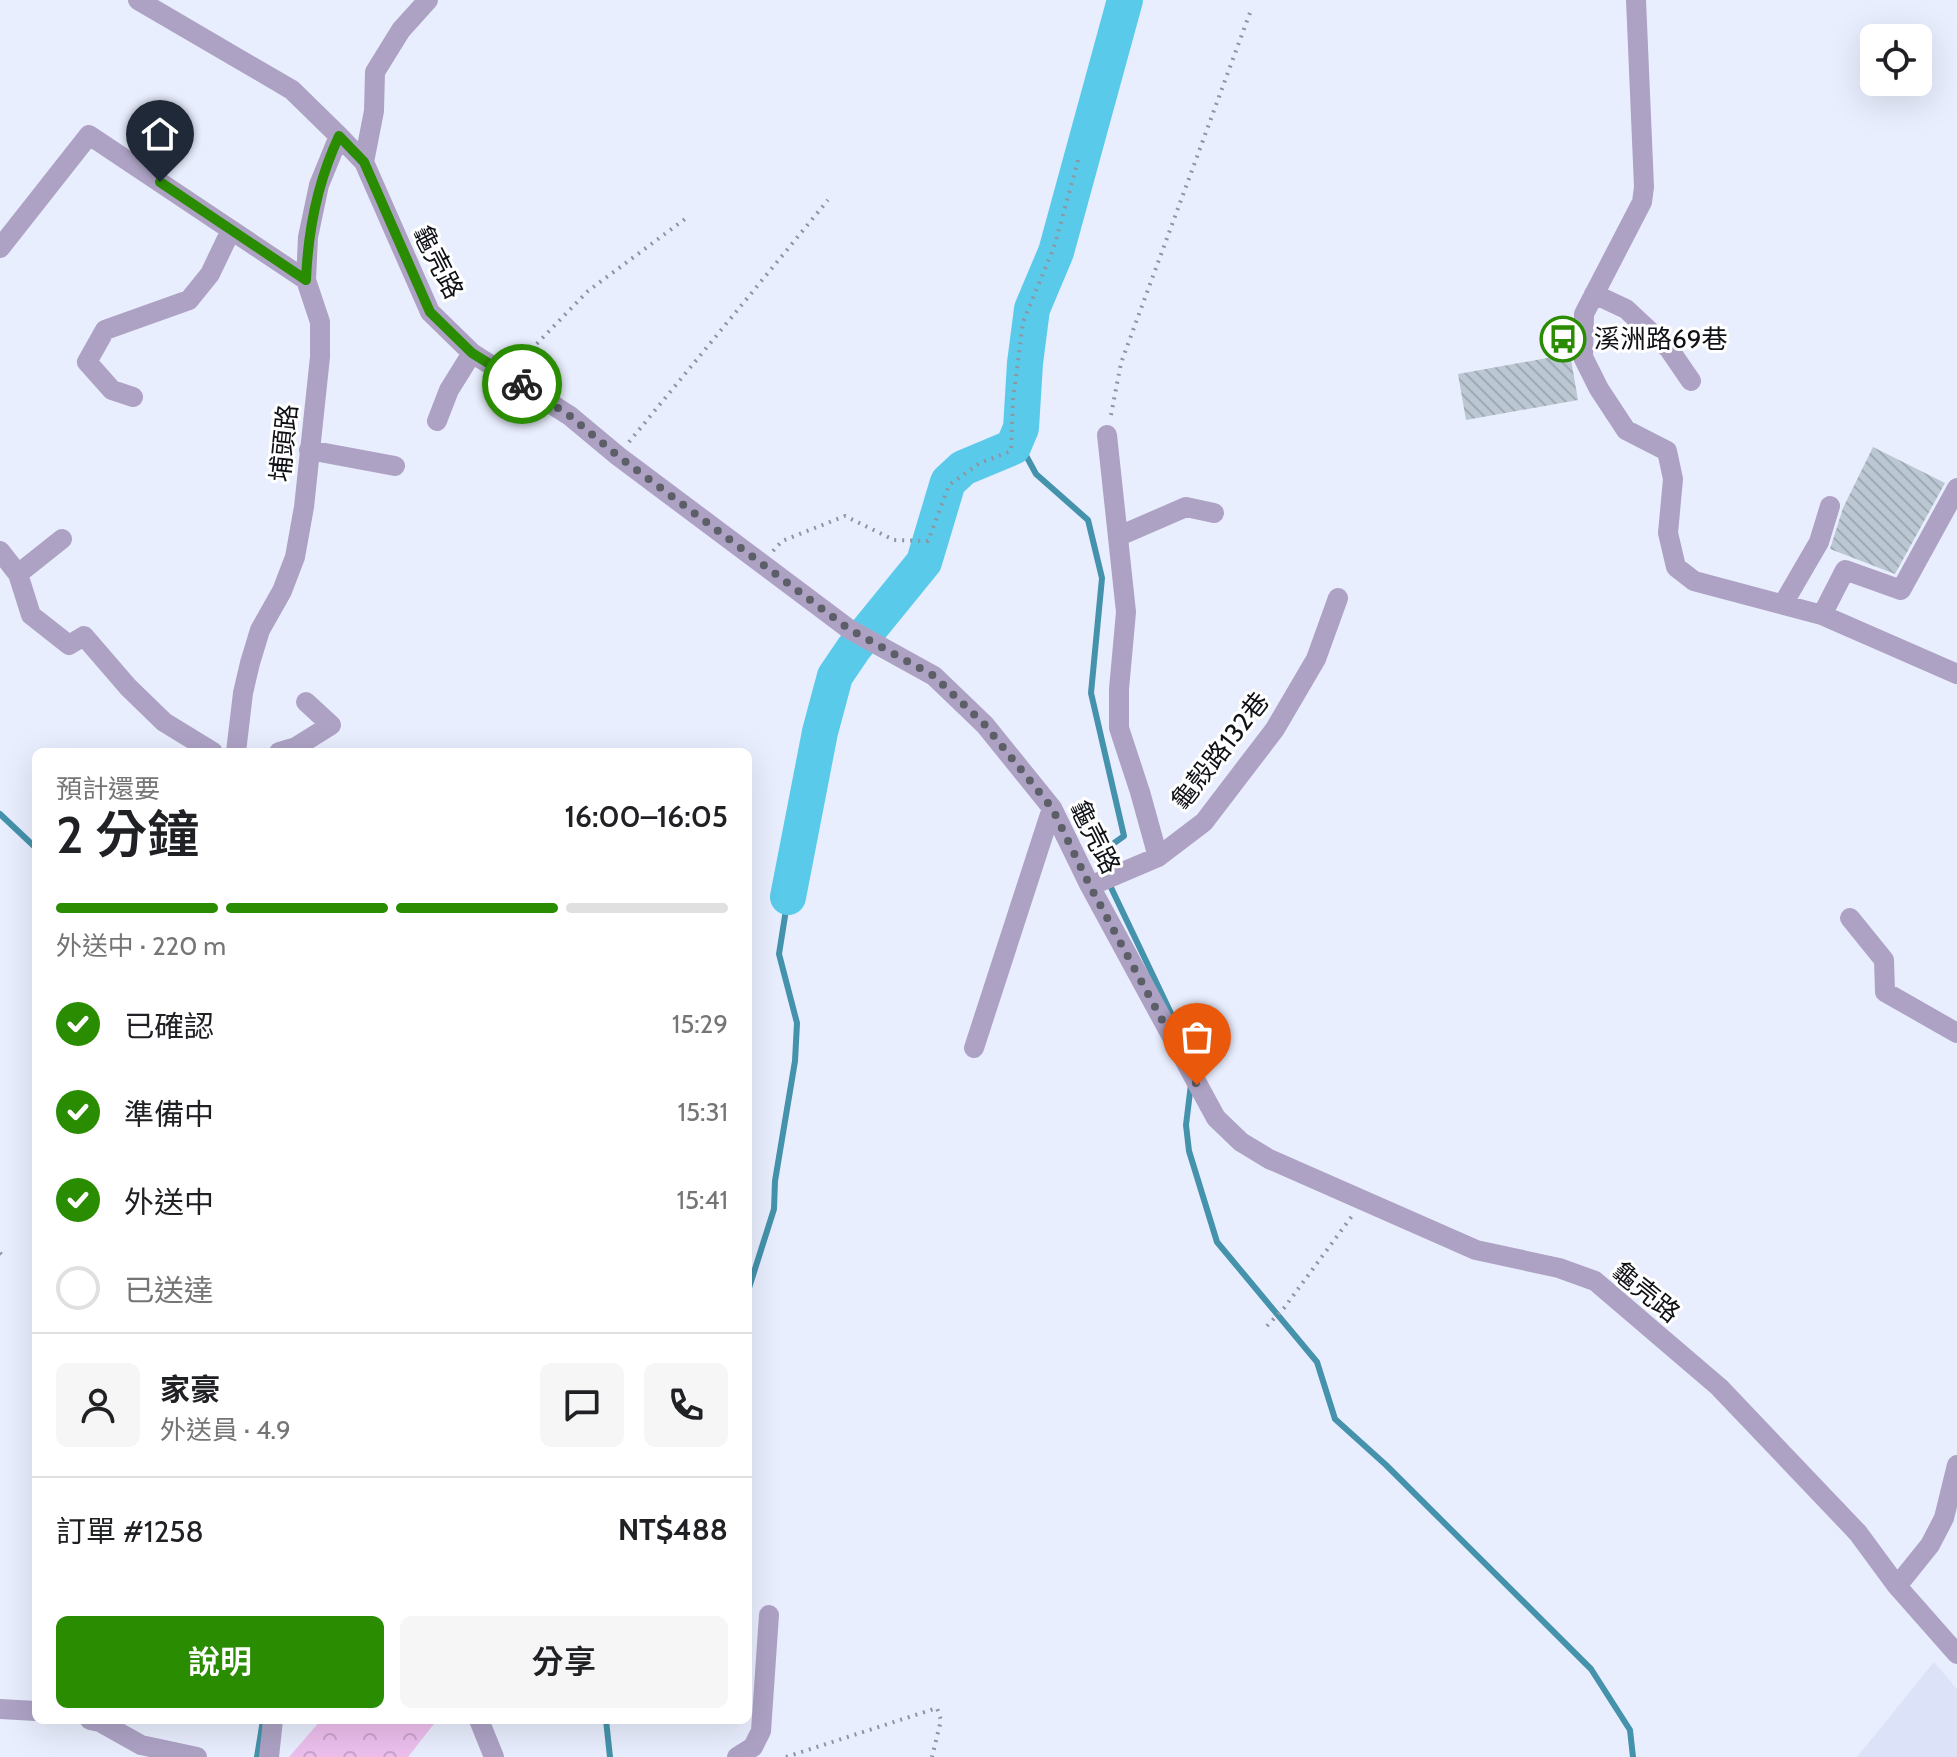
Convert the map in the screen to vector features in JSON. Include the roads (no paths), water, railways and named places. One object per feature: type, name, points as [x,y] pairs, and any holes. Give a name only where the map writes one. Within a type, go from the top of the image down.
[{"type":"street","points":[[364,162],[374,111],[375,72],[401,30],[428,0]]},
{"type":"street","points":[[1636,0],[1644,187],[1642,202],[1584,314],[1583,357],[1599,389],[1626,430],[1667,451],[1673,479],[1668,533],[1676,567],[1694,581],[1822,615],[1957,674]]},
{"type":"street","name":"龜壳路","points":[[146,2],[292,90],[364,162],[430,312],[472,353],[570,416],[762,566],[849,629],[934,676],[985,725],[1052,808],[1090,886],[1216,1118],[1241,1142],[1269,1159],[1476,1250],[1559,1268],[1595,1281],[1719,1387],[1858,1533],[1897,1586],[1957,1654]]},
{"type":"street","points":[[0,248],[89,135],[306,280]]},
{"type":"street","name":"埔頭路","points":[[236,748],[243,693],[253,652],[260,630],[282,591],[295,557],[304,507],[320,357],[320,322],[306,280],[308,237],[319,185],[339,136]]},
{"type":"street","points":[[133,397],[112,390],[87,362],[105,330],[189,300],[210,274],[231,230]]},
{"type":"street","points":[[1594,294],[1626,309],[1669,349],[1691,381]]},
{"type":"street","points":[[437,421],[449,390],[472,353]]},
{"type":"street","points":[[1107,435],[1126,612],[1119,728],[1158,857]]},
{"type":"street","points":[[309,450],[395,466]]},
{"type":"street","points":[[1822,615],[1845,570],[1901,590],[1957,488]]},
{"type":"street","points":[[1783,604],[1819,542],[1830,506]]},
{"type":"street","points":[[1119,536],[1186,507],[1214,513]]},
{"type":"street","points":[[18,574],[62,539]]},
{"type":"street","points":[[0,551],[18,574],[31,615],[69,645],[84,636],[128,687],[164,722],[206,748]]},
{"type":"street","name":"龜殼路132巷","points":[[1090,886],[1158,857],[1204,822],[1275,729],[1316,659],[1338,598]]},
{"type":"street","points":[[293,748],[331,725],[306,702]]},
{"type":"street","points":[[974,1048],[1052,808]]},
{"type":"street","points":[[1850,918],[1884,960],[1885,992],[1957,1033]]},
{"type":"street","points":[[1897,1586],[1930,1545],[1944,1518],[1957,1465]]},
{"type":"street","points":[[737,1757],[753,1747],[761,1731],[769,1615]]},
{"type":"street","points":[[0,1709],[32,1711]]},
{"type":"street","points":[[104,1724],[141,1745],[197,1757]]},
{"type":"street","points":[[269,1757],[273,1724]]},
{"type":"street","points":[[481,1724],[494,1757]]},
{"type":"waterway","points":[[788,897],[820,732],[835,676],[924,562],[948,482],[963,468],[1013,447],[1021,428],[1032,309],[1056,252],[1125,0]]},
{"type":"waterway","points":[[1017,439],[1036,474],[1088,520],[1102,578],[1091,693],[1124,836],[1096,856],[1178,1028]]},
{"type":"waterway","points":[[0,814],[32,844]]},
{"type":"waterway","points":[[752,1278],[774,1209],[775,1181],[795,1061],[797,1023],[779,954],[788,897]]},
{"type":"waterway","points":[[1191,1084],[1186,1125],[1189,1151],[1217,1242],[1317,1362],[1335,1419],[1386,1465],[1591,1669],[1630,1730],[1633,1757]]},
{"type":"waterway","points":[[257,1757],[262,1724]]},
{"type":"waterway","points":[[606,1724],[610,1757]]},
{"type":"place","name":"溪洲路69巷","points":[[1563,339]]}]
